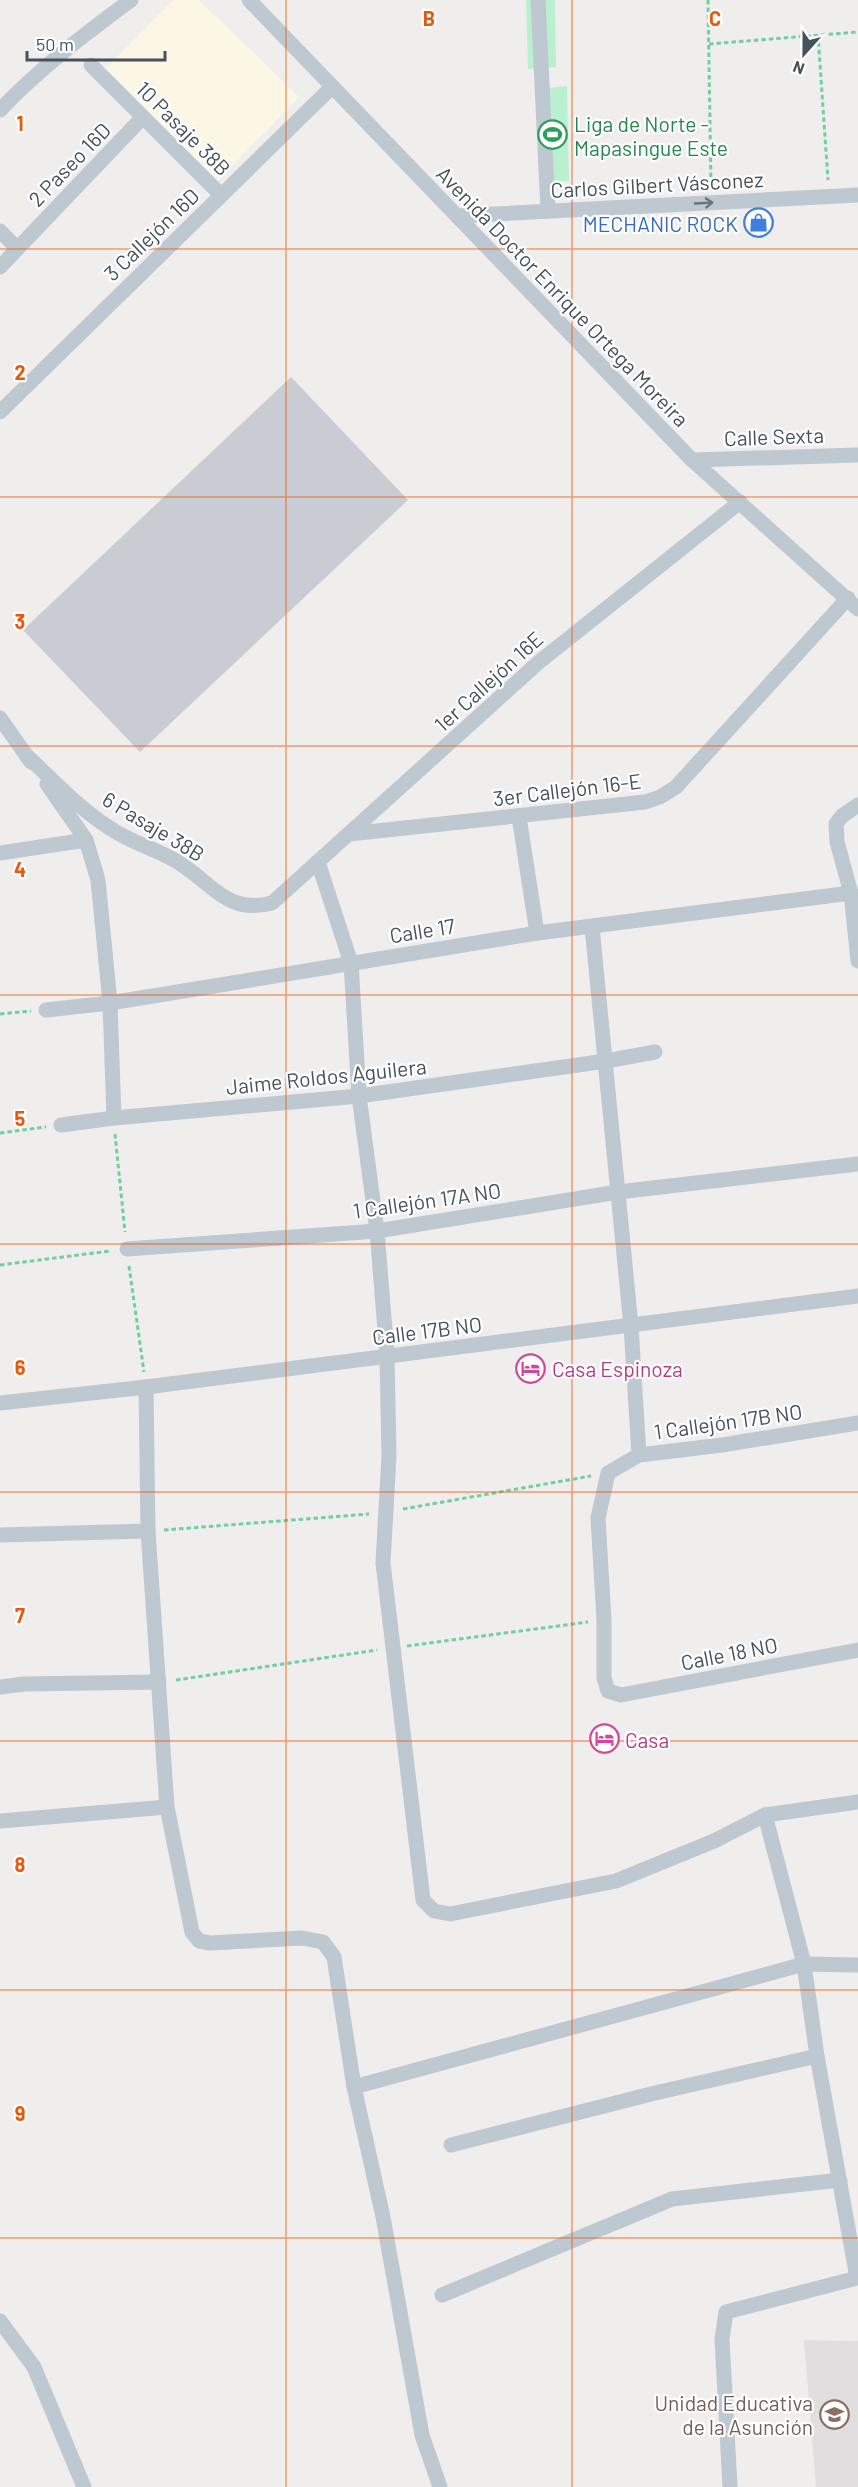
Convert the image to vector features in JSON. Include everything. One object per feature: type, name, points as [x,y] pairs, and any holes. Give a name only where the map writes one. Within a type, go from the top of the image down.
[{"type":"street","points":[[0,110],[24,85],[131,0]]},
{"type":"street","name":"Avenida Doctor Enrique Ortega Moreira","points":[[249,0],[692,460],[853,604]]},
{"type":"street","points":[[538,0],[548,211]]},
{"type":"street","name":"10 Pasaje 38B","points":[[91,65],[221,195]]},
{"type":"street","name":"3 Callejón 16D","points":[[0,412],[332,87]]},
{"type":"street","name":"2 Paseo 16D","points":[[0,267],[143,117]]},
{"type":"street","name":"Carlos Gilbert Vásconez","points":[[457,216],[858,195]]},
{"type":"street","points":[[0,231],[17,248]]},
{"type":"street","name":"Calle Sexta","points":[[692,460],[858,455]]},
{"type":"street","name":"1er Callejón 16E","points":[[272,903],[539,662],[740,502]]},
{"type":"street","name":"3er Callejón 16-E","points":[[349,834],[645,802],[676,787],[853,604]]},
{"type":"street","points":[[0,718],[86,840],[98,880],[110,1003],[114,1118]]},
{"type":"street","name":"6 Pasaje 38B","points":[[27,756],[99,821],[121,835],[174,859],[192,870],[224,897],[240,906],[257,907],[272,903]]},
{"type":"street","points":[[858,805],[842,816],[836,824],[837,842],[851,894],[858,961]]},
{"type":"street","points":[[519,817],[537,933]]},
{"type":"street","points":[[0,853],[86,840]]},
{"type":"street","points":[[318,862],[351,963],[359,1096],[377,1230],[387,1355],[389,1456],[382,1563],[423,1900],[434,1911],[450,1914],[616,1881],[714,1841],[765,1815],[858,1802]]},
{"type":"street","name":"Calle 17","points":[[45,1010],[110,1003],[537,933],[851,894]]},
{"type":"street","points":[[592,927],[632,1326],[639,1455]]},
{"type":"street","name":"Jaime Roldos Aguilera","points":[[61,1125],[114,1118],[359,1096],[655,1052]]},
{"type":"street","name":"1 Callejón 17A NO","points":[[127,1249],[377,1230],[618,1192],[858,1164]]},
{"type":"street","name":"Calle 17B NO","points":[[0,1403],[146,1387],[858,1296]]},
{"type":"street","points":[[146,1387],[148,1531],[167,1807],[192,1932],[199,1941],[210,1943],[302,1938],[323,1942],[334,1957],[354,2087],[383,2217],[422,2435],[440,2487]]},
{"type":"street","name":"1 Callejón 17B NO","points":[[608,1691],[604,1678],[604,1620],[598,1518],[608,1473],[639,1455],[722,1445],[858,1423]]},
{"type":"street","points":[[0,1535],[148,1531]]},
{"type":"street","name":"Calle 18 NO","points":[[608,1691],[621,1695],[858,1650]]},
{"type":"street","points":[[0,1687],[24,1684],[159,1682]]},
{"type":"street","points":[[0,1821],[167,1807]]},
{"type":"street","points":[[730,2487],[722,2339],[726,2312],[857,2278],[817,2056],[804,1964],[765,1815]]},
{"type":"street","points":[[354,2087],[804,1964],[858,1965]]},
{"type":"street","points":[[451,2145],[651,2094],[817,2056]]},
{"type":"street","points":[[442,2295],[672,2199],[840,2180]]},
{"type":"street","points":[[0,2321],[34,2367],[84,2487]]},
{"type":"path","points":[[708,0],[711,202]]},
{"type":"path","points":[[709,44],[858,32]]},
{"type":"path","points":[[818,35],[829,196]]},
{"type":"path","points":[[0,1014],[45,1010]]},
{"type":"path","points":[[0,1134],[61,1125]]},
{"type":"path","points":[[0,1265],[127,1249]]},
{"type":"shaded area","points":[[173,0],[199,0],[299,97],[218,181],[104,70]]},
{"type":"shaded area","name":"Unidad Educativa de la Asunción","points":[[804,2340],[858,2341],[858,2487],[816,2487]]},
{"type":"green space","name":"Liga de Norte - Mapasingue Este","points":[[526,0],[555,0],[556,67],[528,69]]},
{"type":"green space","name":"Liga de Norte - Mapasingue Este","points":[[567,86],[569,181],[540,183],[538,89]]},
{"type":"building","points":[[291,377],[408,500],[140,752],[23,630]]},
{"type":"place","name":"Liga de Norte - Mapasingue Este","points":[[553,135]]},
{"type":"place","name":"MECHANIC ROCK","points":[[759,223]]},
{"type":"place","name":"Casa Espinoza","points":[[531,1368]]},
{"type":"place","name":"Casa","points":[[604,1739]]},
{"type":"place","name":"Unidad Educativa de la Asunción","points":[[834,2414]]}]
